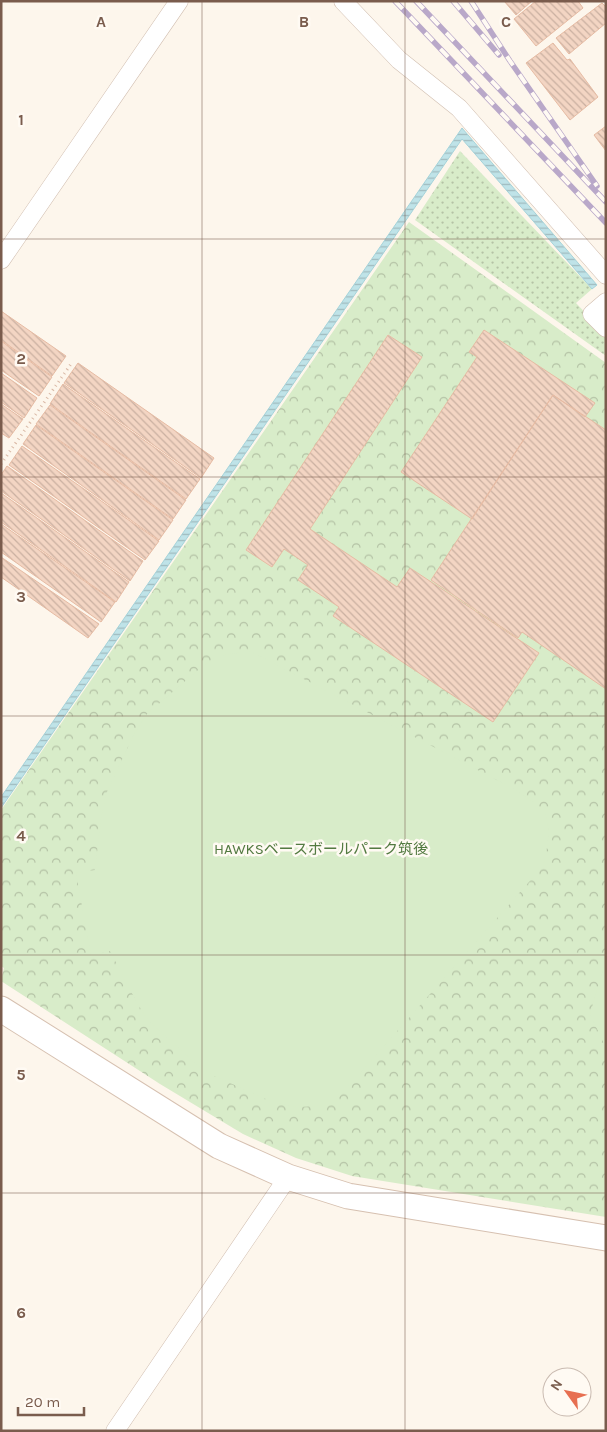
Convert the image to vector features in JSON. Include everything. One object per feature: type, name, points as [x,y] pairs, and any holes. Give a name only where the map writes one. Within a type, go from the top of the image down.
[{"type":"street","points":[[1,260],[179,1]]},
{"type":"street","points":[[343,1],[399,60],[459,108],[606,275]]},
{"type":"street","points":[[606,302],[592,314],[606,328]]},
{"type":"street","points":[[1,1009],[219,1146],[288,1178],[348,1196],[606,1238]]},
{"type":"street","points":[[115,1431],[288,1178]]},
{"type":"path","points":[[1,464],[71,364]]},
{"type":"green space","points":[[460,151],[592,289],[576,303],[606,335],[606,356],[415,220]]},
{"type":"green space","name":"HAWKSベースボールパーク筑後","points":[[409,222],[606,363],[606,1217],[352,1176],[296,1158],[243,1134],[160,1084],[1,981],[4,968],[1,966],[1,810]]},
{"type":"green space","points":[[250,651],[512,788],[531,800],[546,816],[548,841],[543,866],[332,1105],[298,1107],[275,1103],[214,1076],[197,1065],[148,1020],[110,951],[91,956],[76,873],[95,870],[101,818],[106,794],[134,734],[147,714],[217,656]]},
{"type":"green space","points":[[606,959],[606,1048],[590,1014]]},
{"type":"water","points":[[462,128],[597,285],[592,289],[462,139],[1,808],[1,797]]},
{"type":"building","points":[[504,1],[532,1],[516,15]]},
{"type":"building","points":[[536,1],[578,1],[583,8],[536,46],[514,19]]},
{"type":"building","points":[[602,3],[606,7],[606,23],[569,54],[556,38]]},
{"type":"building","points":[[553,43],[567,60],[570,59],[598,97],[570,120],[526,63]]},
{"type":"building","points":[[606,126],[606,151],[594,135]]},
{"type":"building","points":[[1,311],[66,356],[52,376],[1,340]]},
{"type":"building","points":[[484,330],[595,403],[585,417],[553,395],[472,519],[401,472],[477,357],[469,352]]},
{"type":"building","points":[[388,335],[422,357],[310,529],[397,587],[410,568],[539,653],[493,722],[333,616],[339,607],[298,580],[308,565],[284,549],[272,567],[246,550]]},
{"type":"building","points":[[1,341],[52,377],[39,396],[1,370]]},
{"type":"building","points":[[78,363],[214,458],[201,478],[64,383]]},
{"type":"building","points":[[1,373],[37,398],[24,418],[1,402]]},
{"type":"building","points":[[63,384],[200,479],[186,499],[50,404]]},
{"type":"building","points":[[553,395],[606,430],[606,689],[522,632],[518,638],[431,580]]},
{"type":"building","points":[[1,404],[23,419],[9,438],[1,433]]},
{"type":"building","points":[[50,405],[186,500],[173,519],[36,424]]},
{"type":"building","points":[[36,425],[173,520],[159,540],[23,444]]},
{"type":"building","points":[[22,446],[159,541],[145,560],[9,465]]},
{"type":"building","points":[[7,466],[143,561],[130,581],[1,491],[1,475]]},
{"type":"building","points":[[1,493],[129,582],[116,602],[1,522]]},
{"type":"building","points":[[1,524],[115,602],[101,622],[1,552]]},
{"type":"building","points":[[1,557],[99,624],[88,638],[1,577]]},
{"type":"railway","points":[[395,1],[606,223]]},
{"type":"railway","points":[[416,1],[606,202]]},
{"type":"railway","points":[[453,1],[499,55]]},
{"type":"railway","points":[[471,1],[510,61],[597,186]]}]
